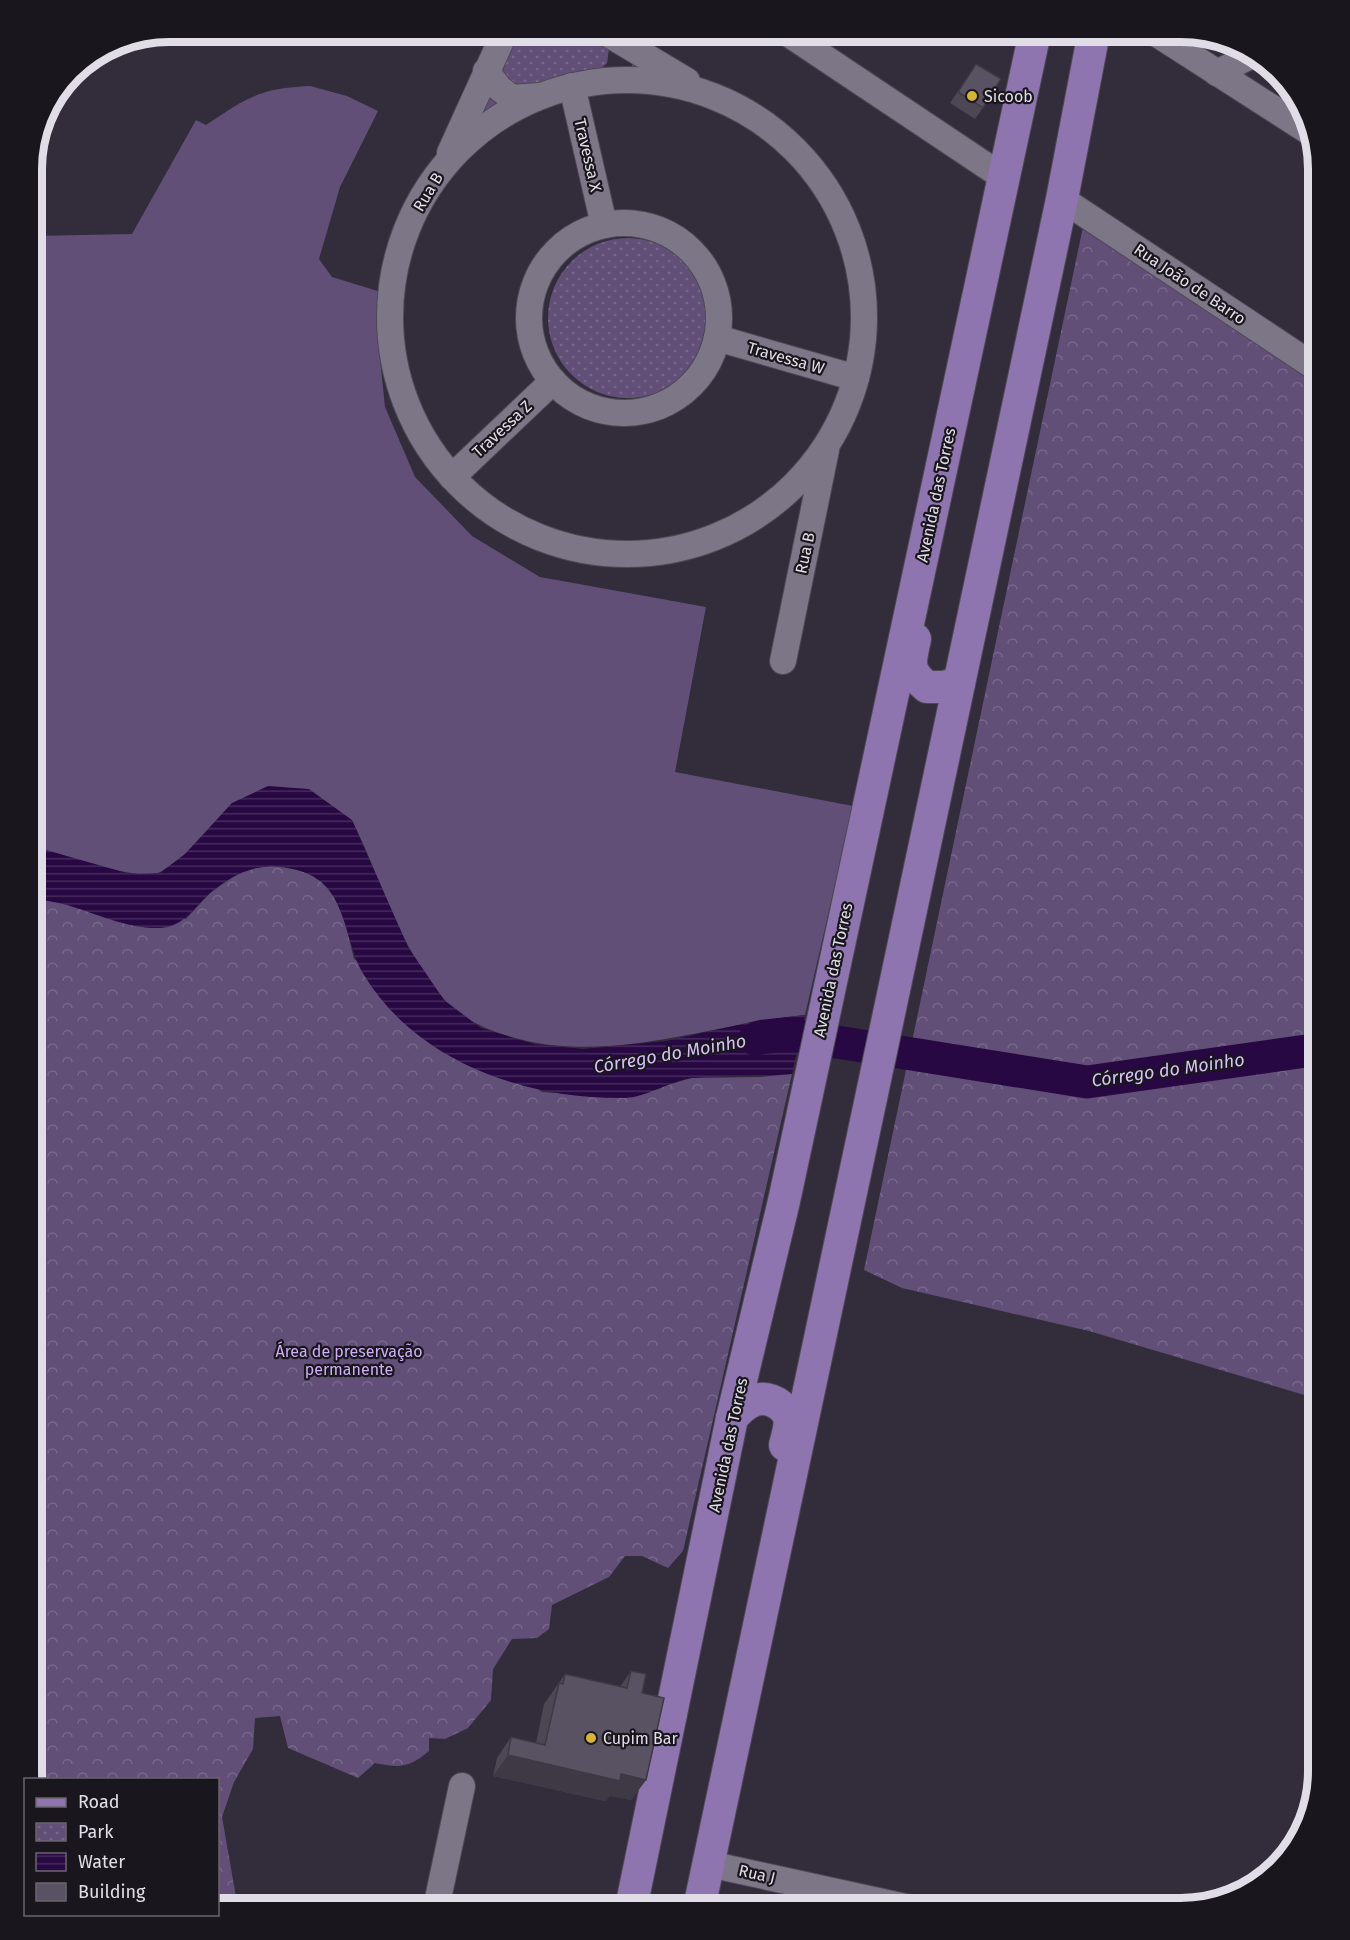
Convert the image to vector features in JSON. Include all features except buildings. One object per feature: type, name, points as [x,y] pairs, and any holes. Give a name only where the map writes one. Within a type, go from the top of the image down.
[{"type":"main road","name":"Avenida das Torres","points":[[633,1898],[732,1418],[784,1201],[1033,42]]},
{"type":"main road","points":[[701,1898],[1062,199],[1092,42]]},
{"type":"main road","points":[[948,438],[948,492],[910,664],[915,677],[927,687],[944,687],[959,683]]},
{"type":"main road","points":[[732,1418],[741,1408],[760,1398],[772,1399],[786,1410],[789,1419],[758,1574],[761,1611]]},
{"type":"street","points":[[443,167],[500,42]]},
{"type":"street","points":[[600,81],[611,77],[612,42]]},
{"type":"street","points":[[622,42],[709,94]]},
{"type":"street","points":[[801,42],[1003,177]]},
{"type":"street","points":[[1169,42],[1300,126]]},
{"type":"street","points":[[1217,73],[1244,59]]},
{"type":"street","points":[[486,71],[499,88],[513,98],[539,96]]},
{"type":"street","name":"Rua B","points":[[600,81],[655,81],[709,94],[748,113],[783,139],[813,171],[837,208],[853,248],[862,291],[863,335],[856,378],[844,412],[828,444],[801,479],[769,508],[732,531],[691,547],[648,554],[604,554],[562,546],[521,530],[484,507],[452,477],[424,439],[411,414],[398,379],[392,342],[391,304],[396,267],[406,231],[422,198],[443,167],[471,138],[504,114],[539,96],[572,86],[600,81]]},
{"type":"street","name":"Travessa X","points":[[572,86],[604,225]]},
{"type":"street","name":"Rua João de Barro","points":[[1062,199],[1308,362]]},
{"type":"street","points":[[635,223],[665,232],[691,250],[709,276],[718,306],[717,338],[707,365],[690,387],[666,404],[639,412],[610,413],[583,404],[553,381],[541,365],[531,337],[529,307],[537,278],[554,254],[577,235],[604,225],[635,223]]},
{"type":"street","name":"Travessa W","points":[[717,338],[856,378]]},
{"type":"street","name":"Travessa Z","points":[[452,477],[553,381]]},
{"type":"street","name":"Rua B","points":[[783,661],[828,444]]},
{"type":"street","points":[[438,1898],[462,1786]]},
{"type":"street","name":"Rua J","points":[[709,1864],[864,1898]]},
{"type":"green space","points":[[515,42],[603,42],[609,49],[607,63],[593,76],[523,92],[503,76],[502,69]]},
{"type":"green space","points":[[633,53],[668,80],[631,78]]},
{"type":"green space","points":[[310,86],[347,96],[378,111],[340,187],[319,259],[332,277],[381,292],[378,340],[385,407],[415,477],[472,536],[540,577],[706,607],[675,772],[853,806],[805,1015],[655,1041],[580,1047],[543,1044],[488,1029],[456,1011],[428,978],[403,935],[352,820],[232,803],[182,857],[162,871],[151,874],[118,871],[42,849],[42,236],[132,234],[196,120],[206,125],[254,96],[293,87]]},
{"type":"green space","points":[[488,91],[506,104],[491,115],[482,112]]},
{"type":"green space","points":[[1083,227],[1308,377],[1308,1396],[1089,1331],[902,1288],[864,1270]]},
{"type":"green space","points":[[628,238],[659,244],[685,261],[702,287],[708,318],[702,349],[685,375],[659,392],[628,398],[597,392],[571,375],[554,349],[548,318],[554,287],[571,261],[597,244]]},
{"type":"green space","name":"Área de preservação permanente","points":[[272,866],[301,871],[318,878],[332,893],[337,904],[346,927],[354,959],[542,1092],[625,1098],[691,1078],[792,1074],[683,1551],[668,1568],[642,1556],[625,1556],[609,1577],[552,1605],[549,1629],[537,1638],[512,1639],[493,1669],[491,1700],[468,1728],[445,1739],[429,1738],[429,1751],[410,1764],[391,1766],[375,1763],[358,1778],[288,1748],[280,1716],[255,1718],[253,1749],[234,1782],[222,1817],[236,1897],[219,1898],[219,1778],[42,1778],[42,899],[186,919],[210,893],[244,869]]},
{"type":"water","points":[[268,786],[309,789],[352,820],[408,947],[444,1000],[481,1028],[534,1044],[583,1049],[666,1041],[760,1020],[805,1015],[792,1074],[692,1078],[640,1095],[623,1098],[586,1097],[549,1091],[477,1070],[443,1052],[413,1031],[386,1005],[357,962],[338,904],[330,891],[320,881],[293,869],[267,866],[243,872],[210,893],[182,920],[160,928],[124,924],[67,905],[42,900],[42,849],[130,874],[160,873],[185,854],[232,803]]},
{"type":"waterway","name":"Córrego do Moinho","points":[[755,1039],[787,1034],[1087,1082],[1308,1052]]},
{"type":"place","name":"Sicoob","points":[[972,96]]},
{"type":"place","name":"Cupim Bar","points":[[591,1738]]}]
